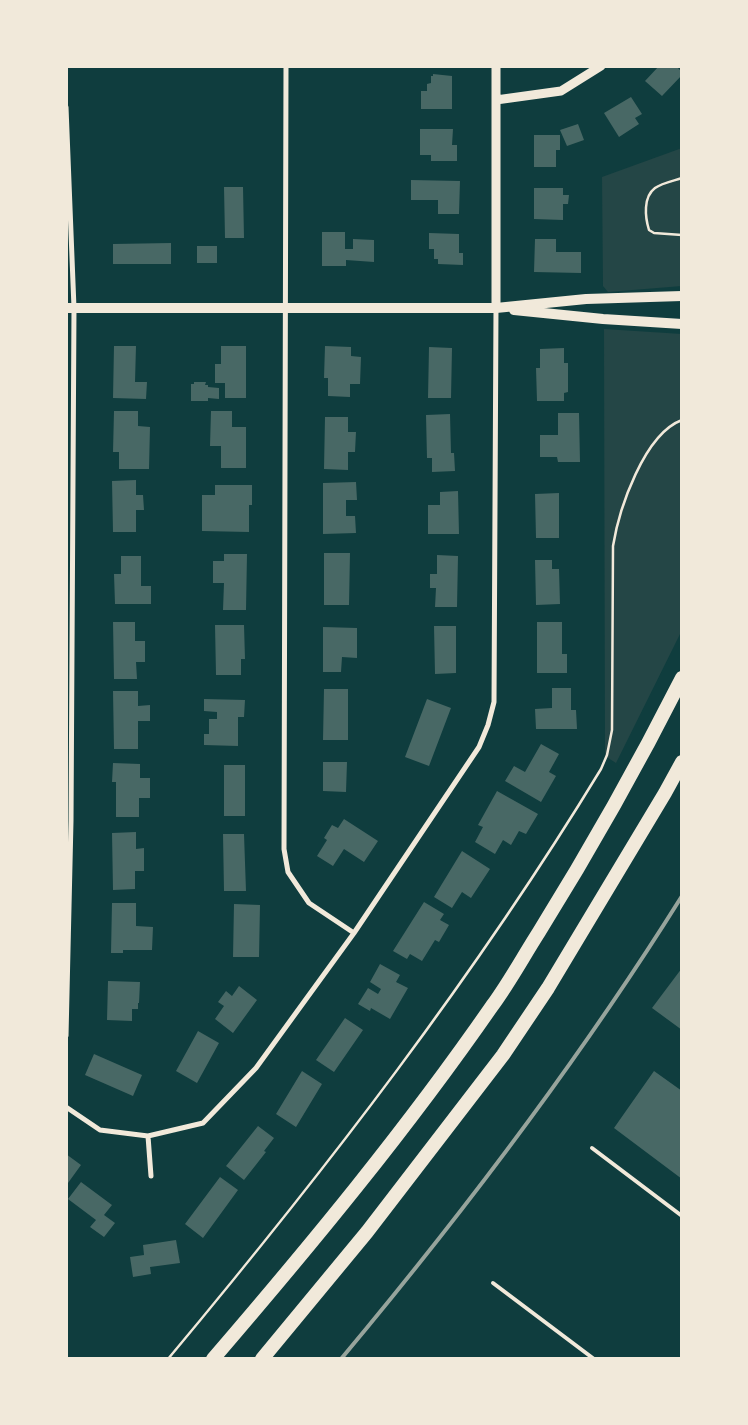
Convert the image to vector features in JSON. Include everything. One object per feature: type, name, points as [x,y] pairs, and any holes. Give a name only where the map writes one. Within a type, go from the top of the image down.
[{"type":"highway","points":[[213,1359],[300,1258],[381,1157],[494,1004],[595,840],[647,747],[682,678]]},
{"type":"highway","points":[[262,1359],[367,1232],[503,1055],[558,972],[682,762]]},
{"type":"main road","points":[[70,308],[496,308],[614,297],[682,296]]},
{"type":"main road","points":[[496,308],[578,317],[682,324]]},
{"type":"street","points":[[286,66],[284,849],[288,872],[309,903],[354,933]]},
{"type":"street","points":[[66,1107],[100,1130],[148,1136],[203,1123],[256,1068],[354,933],[479,747],[488,725],[494,702],[496,66]]},
{"type":"street","points":[[496,100],[561,91],[601,66]]},
{"type":"street","points":[[66,107],[74,532],[66,1036]]},
{"type":"street","points":[[66,532],[74,532]]},
{"type":"street","points":[[148,1136],[151,1176]]},
{"type":"lane","points":[[592,1148],[682,1216]]},
{"type":"lane","points":[[493,1283],[594,1359]]},
{"type":"path","points":[[682,178],[652,190],[648,197],[646,211],[649,230],[654,233],[682,235]]},
{"type":"path","points":[[168,1359],[251,1260],[367,1113],[506,916],[600,769],[607,755],[612,730],[613,546],[616,531],[620,515],[643,459],[655,441],[675,423],[682,420]]},
{"type":"shaded area","points":[[682,148],[682,286],[608,292],[603,286],[602,177]]},
{"type":"shaded area","points":[[604,329],[682,334],[682,630],[616,763],[605,756]]},
{"type":"building","points":[[659,66],[676,66],[682,72],[682,75],[662,96],[645,81]]},
{"type":"building","points":[[433,74],[452,76],[452,109],[421,109],[421,91],[427,91],[427,84],[431,83],[431,76]]},
{"type":"building","points":[[631,97],[642,114],[635,118],[639,124],[619,137],[604,113]]},
{"type":"building","points":[[578,124],[584,140],[567,146],[560,130]]},
{"type":"building","points":[[420,129],[453,129],[452,145],[457,145],[457,161],[431,161],[431,155],[420,155]]},
{"type":"building","points":[[534,135],[560,135],[560,150],[556,150],[556,167],[534,167]]},
{"type":"building","points":[[411,180],[460,181],[459,214],[438,214],[438,200],[411,200]]},
{"type":"building","points":[[224,187],[243,187],[244,238],[225,238]]},
{"type":"building","points":[[534,188],[563,188],[563,195],[569,195],[568,204],[563,204],[563,220],[534,219]]},
{"type":"building","points":[[322,232],[345,232],[345,249],[353,249],[353,239],[374,240],[374,262],[346,260],[346,266],[322,266]]},
{"type":"building","points":[[429,233],[459,234],[459,253],[463,253],[463,265],[438,264],[438,259],[434,259],[434,249],[429,249]]},
{"type":"building","points":[[535,239],[556,239],[556,252],[581,252],[581,273],[534,272]]},
{"type":"building","points":[[171,243],[171,264],[113,264],[113,244]]},
{"type":"building","points":[[197,246],[217,246],[217,263],[197,263]]},
{"type":"building","points":[[114,346],[136,346],[135,382],[147,382],[146,399],[113,398]]},
{"type":"building","points":[[221,346],[246,346],[246,398],[225,398],[225,383],[215,383],[215,364],[221,364]]},
{"type":"building","points":[[325,346],[351,347],[351,356],[361,357],[360,384],[350,384],[350,397],[328,396],[328,378],[324,378]]},
{"type":"building","points":[[429,347],[452,348],[451,398],[428,398]]},
{"type":"building","points":[[564,348],[564,363],[568,363],[568,392],[564,393],[564,401],[537,401],[536,368],[540,368],[540,349]]},
{"type":"building","points":[[194,382],[206,382],[205,385],[208,385],[208,387],[219,388],[219,399],[208,398],[208,401],[191,401],[191,384],[194,384]]},
{"type":"building","points":[[114,411],[138,411],[138,426],[150,427],[149,469],[119,469],[119,452],[113,452]]},
{"type":"building","points":[[211,411],[232,411],[232,427],[246,427],[246,468],[221,468],[221,446],[210,446]]},
{"type":"building","points":[[558,413],[579,413],[580,462],[558,462],[557,457],[540,457],[540,435],[558,435]]},
{"type":"building","points":[[450,414],[451,453],[454,453],[455,471],[432,472],[432,458],[427,458],[426,415]]},
{"type":"building","points":[[325,417],[348,417],[348,432],[356,432],[355,452],[348,452],[348,470],[324,469]]},
{"type":"building","points":[[136,480],[136,495],[143,495],[144,510],[136,510],[136,532],[113,532],[112,481]]},
{"type":"building","points":[[356,482],[357,500],[346,500],[346,516],[355,516],[356,533],[323,534],[323,483]]},
{"type":"building","points":[[215,485],[252,485],[252,505],[249,505],[249,532],[202,531],[202,495],[215,495]]},
{"type":"building","points":[[458,491],[459,534],[428,534],[428,505],[440,505],[440,492]]},
{"type":"building","points":[[559,493],[559,538],[536,538],[535,494]]},
{"type":"building","points":[[324,553],[350,553],[349,605],[324,605]]},
{"type":"building","points":[[224,554],[247,554],[246,610],[223,610],[224,583],[213,583],[213,561],[224,561]]},
{"type":"building","points":[[437,555],[458,556],[457,607],[435,607],[436,588],[430,588],[430,574],[437,574]]},
{"type":"building","points":[[121,556],[141,556],[141,586],[151,586],[151,604],[115,604],[114,574],[121,574]]},
{"type":"building","points":[[535,560],[552,560],[552,569],[559,569],[560,604],[536,605]]},
{"type":"building","points":[[113,622],[135,622],[135,641],[145,641],[145,662],[136,662],[137,679],[114,679]]},
{"type":"building","points":[[537,622],[562,622],[562,654],[567,654],[567,673],[537,673]]},
{"type":"building","points":[[215,625],[244,625],[245,659],[241,659],[241,675],[216,675]]},
{"type":"building","points":[[434,626],[456,626],[456,673],[435,674]]},
{"type":"building","points":[[323,627],[357,628],[357,658],[342,657],[341,672],[323,672]]},
{"type":"building","points":[[552,688],[571,688],[571,710],[576,710],[577,729],[536,729],[535,709],[552,708]]},
{"type":"building","points":[[324,689],[348,689],[348,740],[323,740]]},
{"type":"building","points":[[113,691],[138,691],[138,706],[150,705],[150,721],[138,721],[138,749],[114,749]]},
{"type":"building","points":[[204,699],[245,700],[244,717],[238,717],[238,746],[204,745],[204,734],[209,734],[209,719],[217,719],[217,712],[204,711]]},
{"type":"building","points":[[427,699],[451,708],[429,766],[405,757]]},
{"type":"building","points":[[541,744],[559,754],[549,772],[556,776],[541,802],[505,781],[514,766],[525,772]]},
{"type":"building","points":[[323,762],[347,762],[346,792],[323,791]]},
{"type":"building","points":[[113,763],[140,764],[140,778],[150,778],[150,798],[139,798],[139,817],[116,817],[116,782],[112,782]]},
{"type":"building","points":[[224,765],[245,765],[245,816],[224,816]]},
{"type":"building","points":[[497,791],[538,814],[526,834],[519,831],[511,845],[503,840],[495,854],[475,842],[483,827],[478,825]]},
{"type":"building","points":[[344,819],[378,841],[364,862],[344,849],[333,866],[317,856],[327,840],[324,838],[332,825],[338,828]]},
{"type":"building","points":[[136,832],[136,849],[144,848],[144,871],[135,871],[135,889],[113,890],[112,833]]},
{"type":"building","points":[[223,834],[244,834],[246,891],[224,891]]},
{"type":"building","points":[[462,851],[490,869],[471,898],[462,892],[452,908],[434,897]]},
{"type":"building","points":[[424,902],[444,914],[440,920],[449,925],[439,942],[435,940],[422,961],[410,954],[407,959],[393,951]]},
{"type":"building","points":[[112,903],[136,903],[136,926],[153,927],[152,950],[123,950],[123,953],[111,953]]},
{"type":"building","points":[[234,904],[260,905],[259,957],[233,957]]},
{"type":"building","points":[[380,964],[400,975],[396,982],[408,988],[390,1019],[371,1008],[370,1011],[358,1004],[368,988],[378,994],[381,989],[370,982]]},
{"type":"building","points":[[682,968],[682,1030],[652,1008]]},
{"type":"building","points":[[108,981],[140,982],[138,1009],[132,1009],[132,1021],[107,1020]]},
{"type":"building","points":[[239,986],[257,1000],[233,1033],[215,1019],[224,1006],[218,1002],[226,991],[232,996]]},
{"type":"building","points":[[345,1018],[363,1030],[334,1072],[316,1060]]},
{"type":"building","points":[[198,1031],[219,1043],[197,1083],[176,1071]]},
{"type":"building","points":[[94,1054],[142,1075],[133,1096],[85,1075]]},
{"type":"building","points":[[302,1071],[322,1084],[296,1127],[276,1114]]},
{"type":"building","points":[[654,1071],[682,1091],[682,1179],[614,1128]]},
{"type":"building","points":[[258,1126],[274,1138],[264,1151],[266,1152],[244,1180],[226,1166]]},
{"type":"building","points":[[66,1154],[81,1165],[68,1183],[66,1181]]},
{"type":"building","points":[[220,1177],[238,1190],[203,1238],[185,1224]]},
{"type":"building","points":[[81,1182],[112,1205],[104,1215],[115,1223],[104,1237],[90,1227],[96,1220],[68,1199]]},
{"type":"building","points":[[176,1240],[180,1263],[150,1267],[151,1274],[133,1277],[130,1257],[144,1255],[143,1245]]},
{"type":"railway","points":[[341,1359],[432,1248],[519,1134],[603,1016],[682,896]]}]
